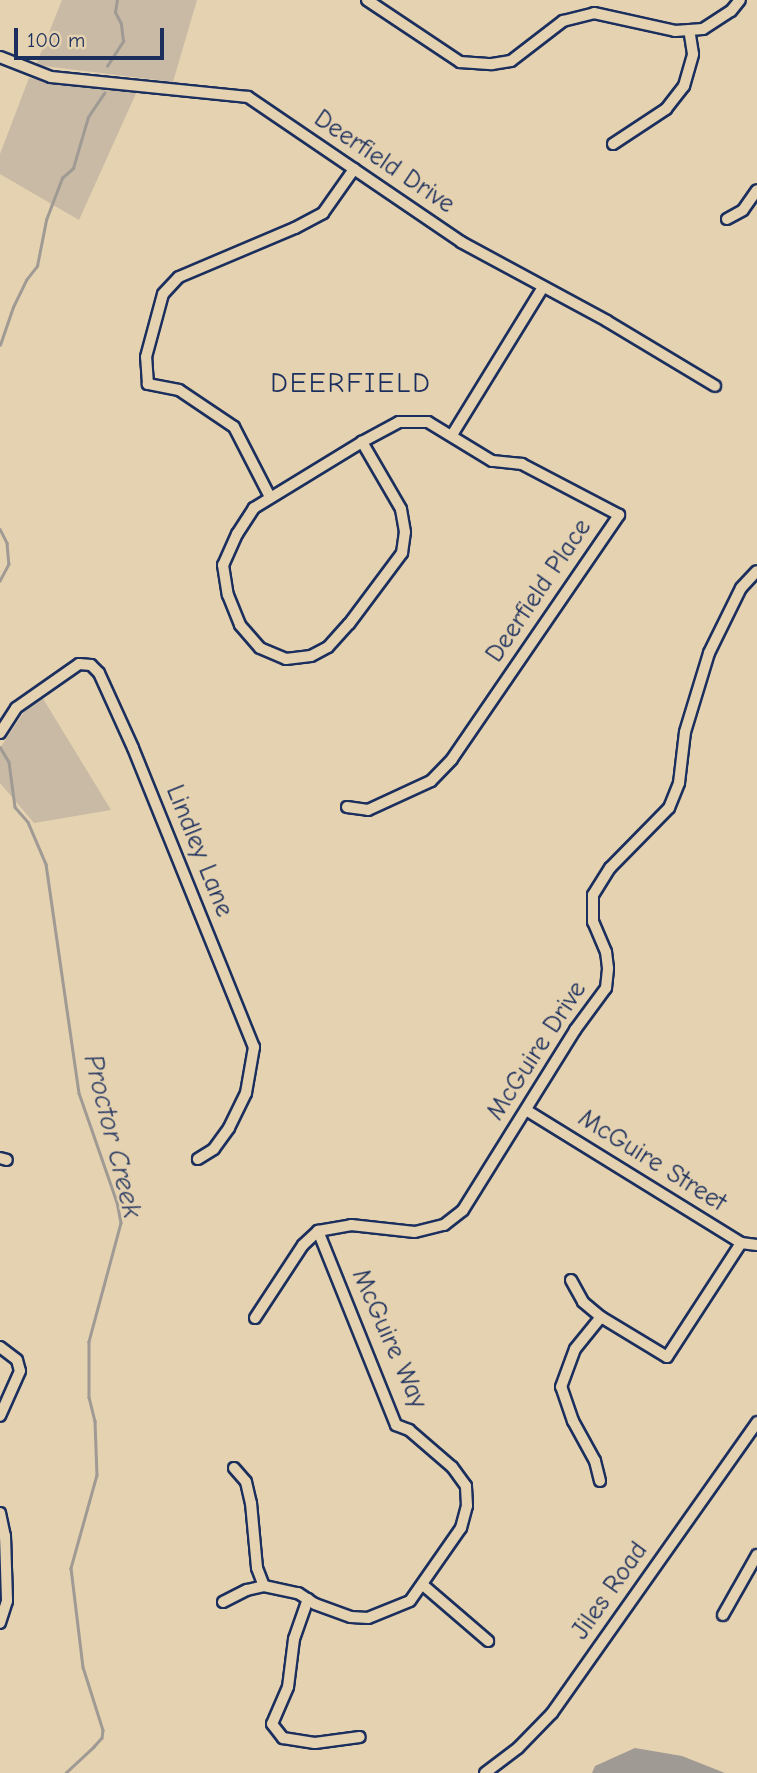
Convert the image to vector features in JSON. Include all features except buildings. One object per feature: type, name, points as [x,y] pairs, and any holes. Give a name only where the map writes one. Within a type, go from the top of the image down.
[{"type":"street","points":[[367,0],[460,62],[492,64],[511,61],[563,21],[594,13],[676,31],[703,29],[731,11],[740,0]]},
{"type":"street","points":[[613,144],[666,109],[684,86],[693,54],[689,30]]},
{"type":"street","name":"Deerfield Drive","points":[[0,57],[51,77],[248,97],[461,242],[607,321],[715,386]]},
{"type":"street","points":[[270,497],[234,427],[179,390],[148,384],[146,357],[163,294],[180,277],[295,228],[323,213],[354,169]]},
{"type":"street","points":[[727,219],[743,210],[757,190]]},
{"type":"street","points":[[452,435],[543,288]]},
{"type":"street","name":"Deerfield Place","points":[[347,807],[368,810],[431,781],[452,759],[619,515],[522,464],[492,461],[428,422],[399,422],[362,442],[254,508],[223,565],[228,595],[240,625],[260,648],[286,659],[311,656],[328,646],[349,624],[402,553],[405,532],[401,509],[362,442]]},
{"type":"street","name":"McGuire Drive","points":[[318,1231],[351,1225],[415,1232],[444,1225],[463,1210],[575,1030],[606,988],[607,960],[593,922],[593,895],[610,869],[670,808],[680,783],[685,732],[709,653],[741,588],[757,571]]},
{"type":"street","name":"Lindley Lane","points":[[0,733],[16,708],[79,664],[91,665],[99,673],[133,748],[254,1046],[246,1093],[229,1128],[214,1149],[198,1159]]},
{"type":"street","name":"McGuire Street","points":[[526,1110],[741,1243],[757,1245]]},
{"type":"street","points":[[255,1318],[303,1245],[318,1231]]},
{"type":"street","name":"McGuire Way","points":[[264,1586],[298,1593],[308,1600],[351,1617],[369,1618],[410,1601],[461,1528],[467,1506],[466,1486],[453,1466],[409,1430],[396,1425],[318,1231]]},
{"type":"street","points":[[571,1280],[583,1302],[601,1317],[667,1357],[741,1243]]},
{"type":"street","points":[[600,1480],[595,1461],[573,1421],[561,1387],[575,1349],[601,1317]]},
{"type":"street","points":[[0,1348],[16,1360],[20,1371],[0,1416]]},
{"type":"street","name":"Jiles Road","points":[[485,1773],[518,1748],[552,1713],[757,1422]]},
{"type":"street","points":[[223,1602],[247,1590],[264,1586],[257,1568],[249,1493],[246,1482],[234,1468]]},
{"type":"street","points":[[0,1513],[7,1601],[0,1623]]},
{"type":"street","points":[[723,1615],[757,1555]]},
{"type":"street","points":[[423,1585],[488,1641]]},
{"type":"street","points":[[308,1600],[294,1639],[288,1687],[272,1724],[283,1738],[315,1744],[360,1737]]},
{"type":"shaded area","points":[[62,0],[197,0],[173,82],[36,65]]},
{"type":"shaded area","points":[[29,78],[138,89],[79,220],[0,174],[0,154]]},
{"type":"shaded area","points":[[42,697],[111,810],[34,823],[0,783],[0,748],[24,712]]},
{"type":"shaded area","points":[[635,1748],[682,1756],[725,1773],[592,1773],[595,1766]]},
{"type":"waterway","name":"Proctor Creek","points":[[107,66],[123,41],[121,24],[115,12],[117,0]]},
{"type":"waterway","name":"Proctor Creek","points":[[0,345],[13,307],[26,280],[37,266],[46,220],[62,178],[73,168],[88,117],[104,93]]},
{"type":"waterway","name":"Proctor Creek","points":[[0,529],[7,543],[9,564],[0,581]]},
{"type":"waterway","name":"Proctor Creek","points":[[0,747],[9,762],[15,807],[28,822],[46,864],[79,1093],[117,1202],[121,1223],[89,1342],[89,1397],[95,1421],[97,1475],[71,1568],[83,1667],[103,1730],[102,1738],[66,1773]]},
{"type":"district","name":"DEERFIELD","points":[[351,383]]}]
